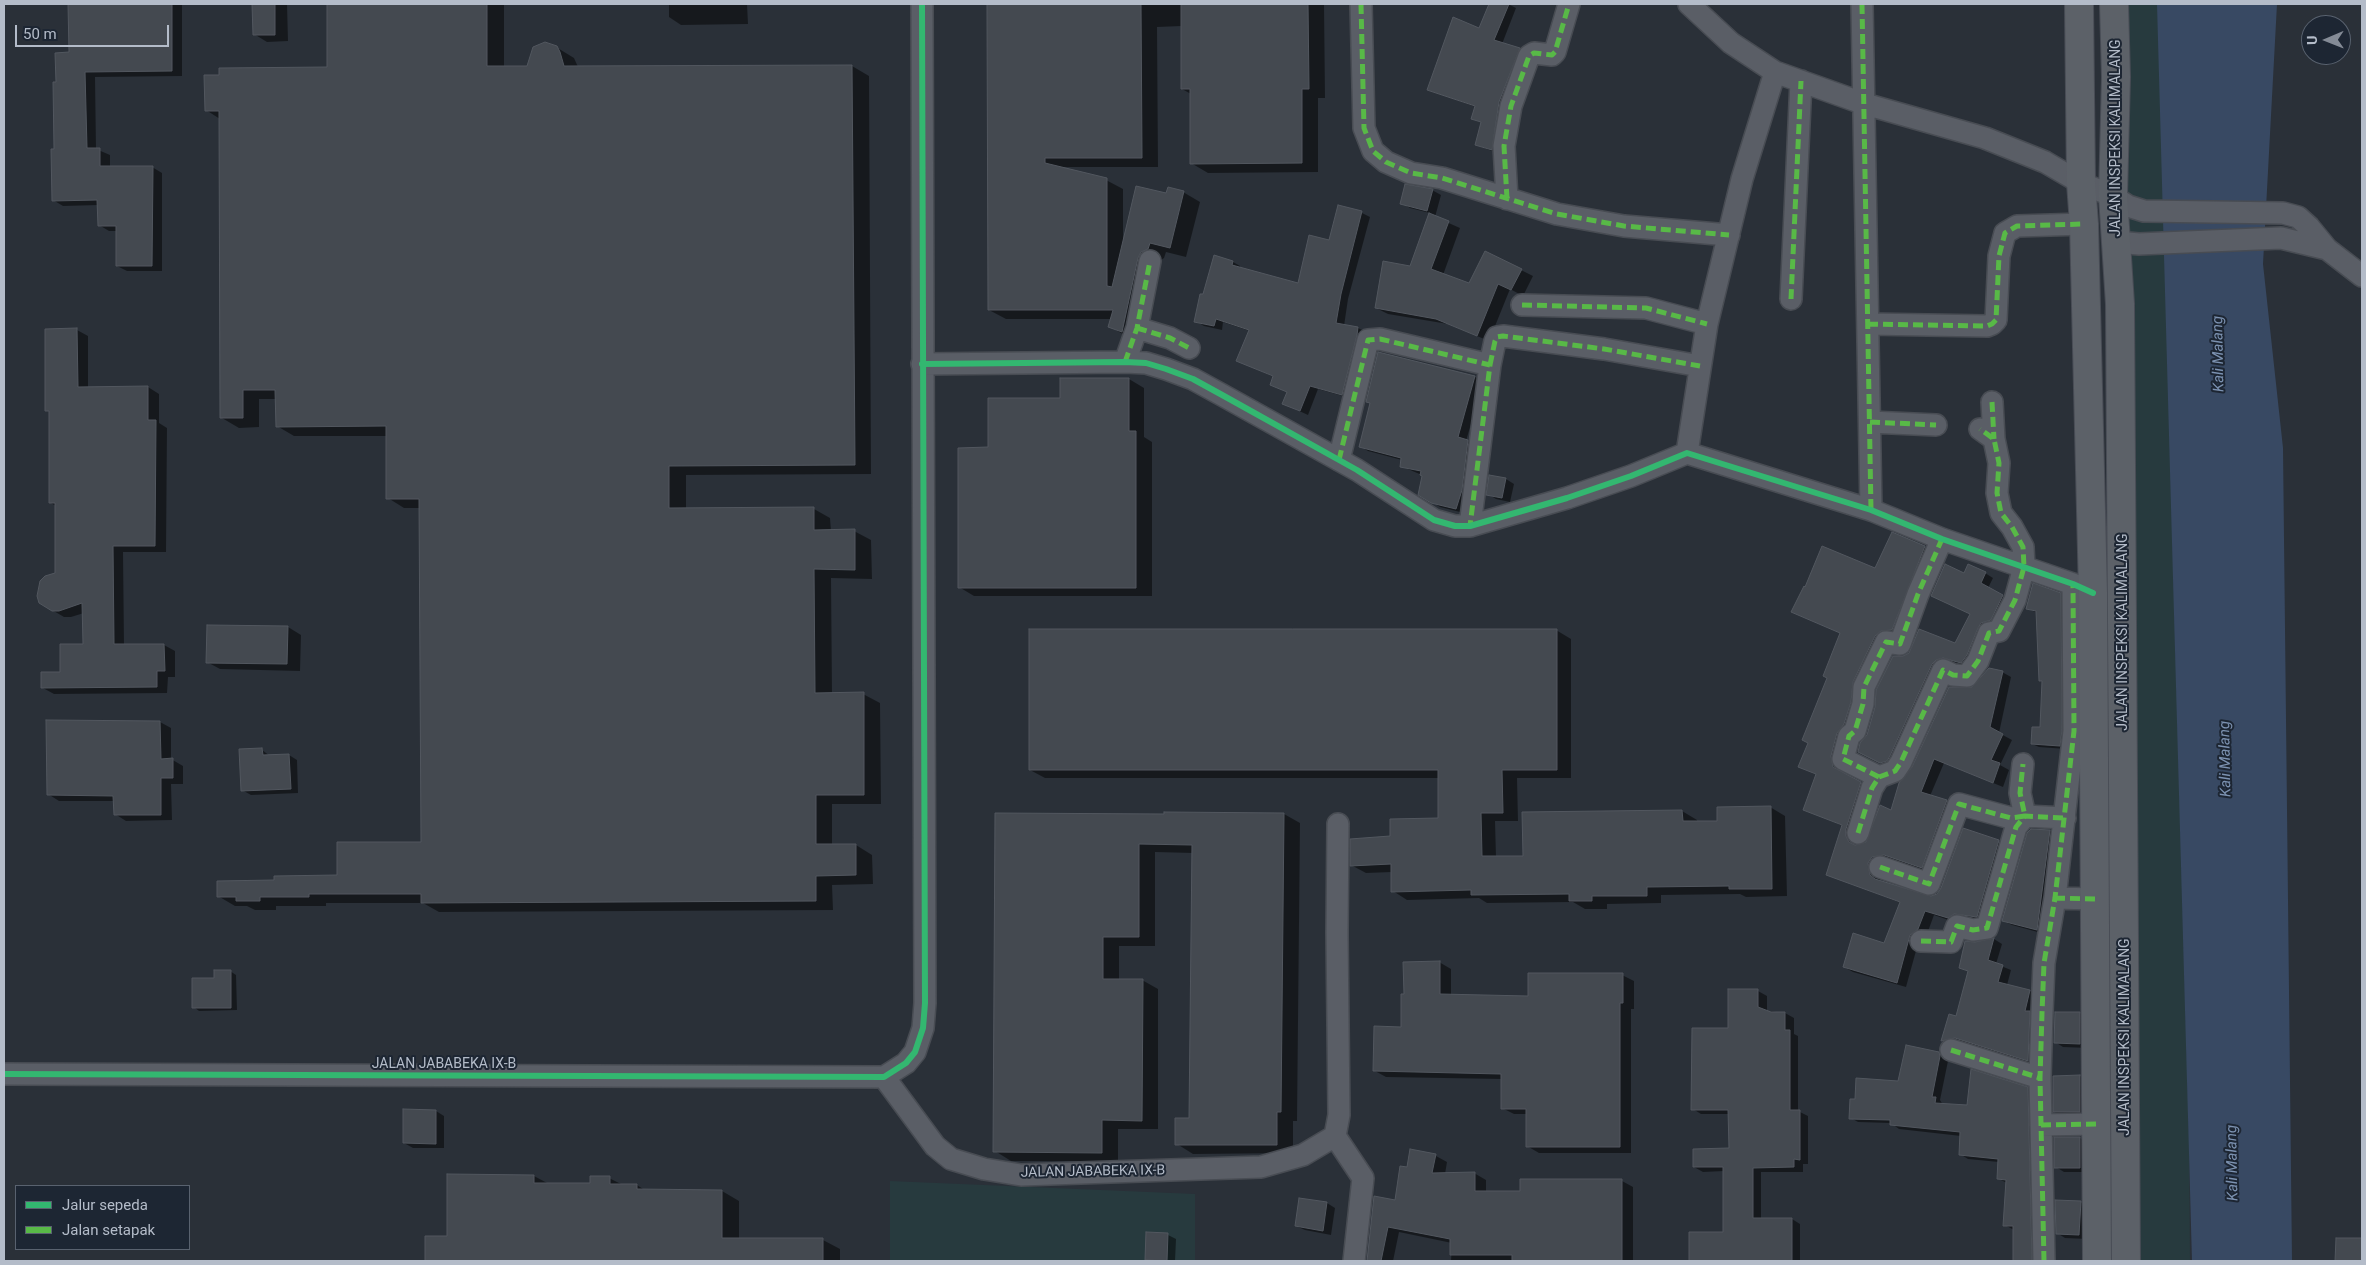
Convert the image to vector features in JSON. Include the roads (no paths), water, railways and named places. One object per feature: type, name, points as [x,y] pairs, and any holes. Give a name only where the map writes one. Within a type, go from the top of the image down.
[{"type":"main road","name":"JALAN INSPEKSI KALIMALANG","points":[[2078,4],[2081,183],[2084,224],[2083,589],[2095,899],[2097,1261]]},
{"type":"main road","name":"JALAN INSPEKSI KALIMALANG","points":[[2114,4],[2116,77],[2113,196],[2128,243],[2120,304],[2126,1261]]},
{"type":"street","points":[[884,1077],[906,1063],[915,1052],[923,1028],[925,1003],[922,4]]},
{"type":"street","points":[[1361,4],[1364,128],[1373,151],[1386,162],[1411,174],[1442,178],[1557,214],[1624,226],[1729,235]]},
{"type":"street","points":[[1507,199],[1504,146],[1511,106],[1529,56],[1534,54],[1552,55],[1555,52],[1569,4]]},
{"type":"street","points":[[1689,4],[1731,43],[1775,72],[1865,104],[1985,138],[2045,162],[2081,183],[2113,196],[2128,206],[2144,211],[2283,213],[2298,217],[2309,227],[2327,250],[2362,276]]},
{"type":"street","points":[[1862,4],[1871,510]]},
{"type":"street","points":[[1687,452],[1707,324],[1742,179],[1775,72]]},
{"type":"street","points":[[1791,299],[1801,82]]},
{"type":"street","points":[[1868,324],[1987,326],[1992,324],[1996,320],[1999,256],[2005,233],[2017,226],[2084,224]]},
{"type":"street","points":[[2128,243],[2281,238],[2327,250]]},
{"type":"street","points":[[1125,362],[1137,328],[1150,260]]},
{"type":"street","points":[[1522,305],[1646,308],[1707,324]]},
{"type":"street","points":[[1137,328],[1170,338],[1190,348]]},
{"type":"street","points":[[1470,526],[1490,365],[1495,341],[1498,337],[1604,349],[1700,366]]},
{"type":"street","points":[[1338,460],[1368,340],[1380,339],[1490,365]]},
{"type":"street","points":[[922,364],[1125,362],[1146,364],[1193,379],[1338,460],[1434,520],[1444,524],[1470,526],[1567,498],[1631,476],[1687,452],[1871,510],[1942,539],[2083,589],[2074,731],[2065,818],[2055,898],[2044,963],[2040,1078],[2044,1261]]},
{"type":"street","points":[[1858,832],[1872,788],[1879,777],[1895,771],[1901,762],[1943,670],[1953,675],[1967,676],[1978,661],[1989,633],[1999,631],[2014,600],[2024,567],[2023,547],[2012,527],[2001,513],[1997,493],[1999,463],[1987,434],[1992,402]]},
{"type":"street","points":[[1870,422],[1936,425]]},
{"type":"street","points":[[1879,777],[1843,759],[1849,736],[1855,731],[1863,704],[1864,687],[1886,642],[1890,641],[1900,644],[1942,539]]},
{"type":"street","points":[[2023,764],[2020,793],[2025,816]]},
{"type":"street","points":[[1880,866],[1929,884],[1958,804],[2011,818],[2025,816],[2065,818]]},
{"type":"street","points":[[1921,941],[1951,942],[1957,926],[1973,930],[1987,928],[2016,827],[2025,816]]},
{"type":"street","points":[[1338,824],[1336,933],[1339,1114],[1335,1136],[1363,1178],[1354,1261]]},
{"type":"street","points":[[2055,898],[2095,899]]},
{"type":"street","points":[[1951,1050],[2040,1078]]},
{"type":"street","name":"JALAN JABABEKA IX-B","points":[[4,1074],[884,1077],[935,1146],[951,1160],[984,1170],[1021,1175],[1261,1167],[1303,1155],[1335,1136]]},
{"type":"street","points":[[2041,1125],[2096,1124]]},
{"type":"water","name":"Kali Malang","points":[[2157,4],[2277,4],[2263,264],[2283,448],[2292,1261],[2192,1261]]}]
